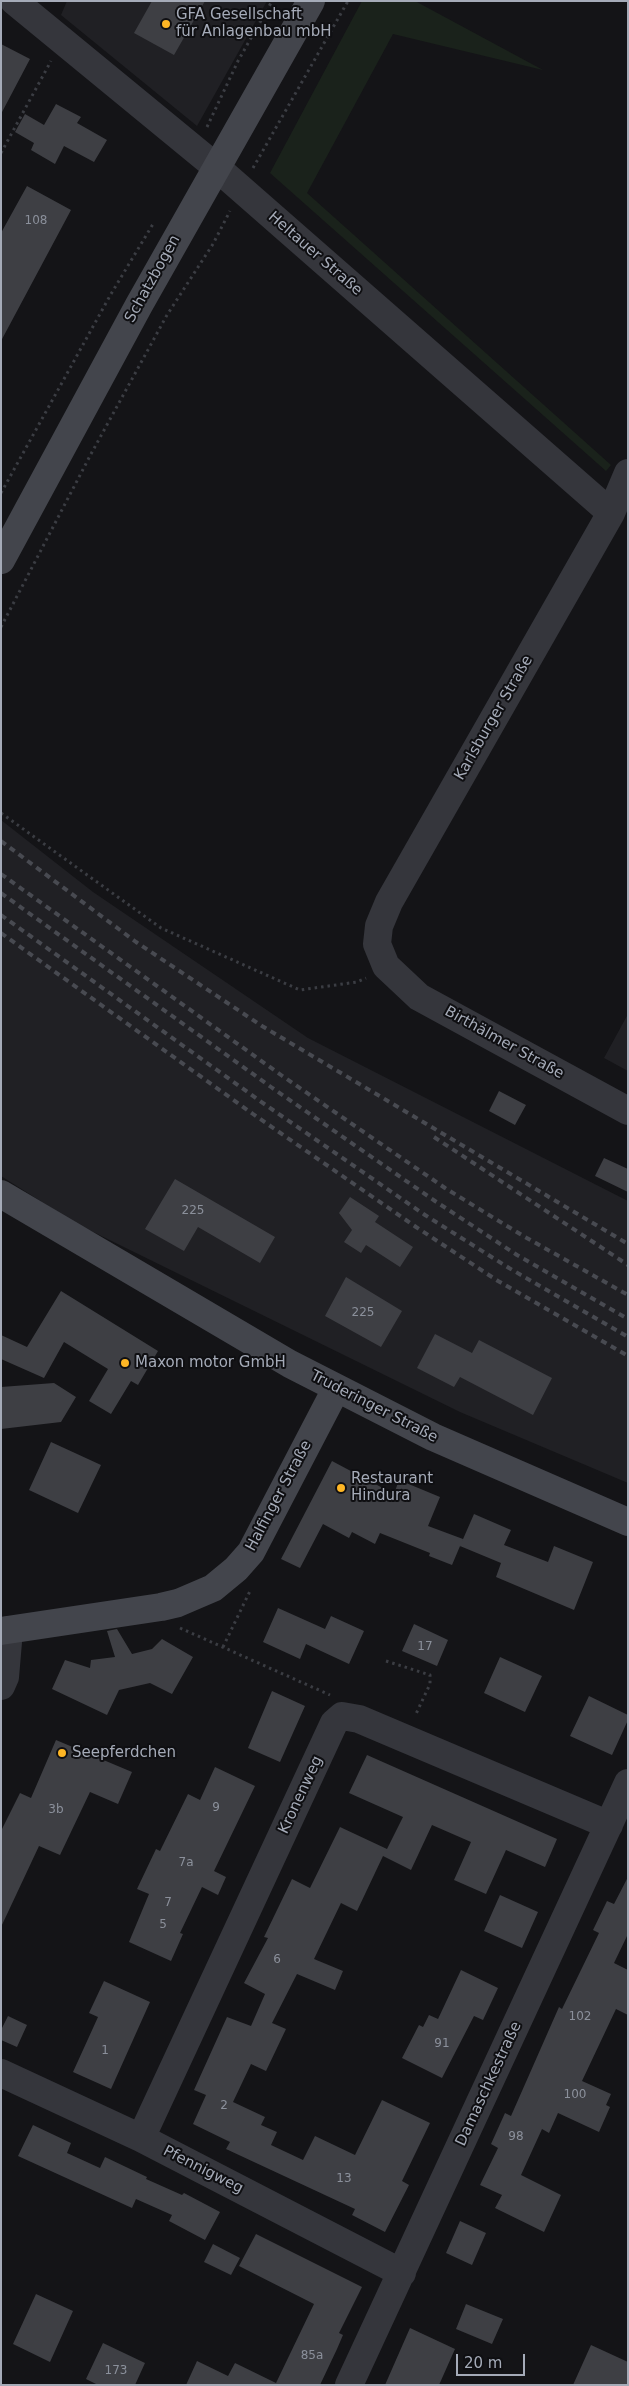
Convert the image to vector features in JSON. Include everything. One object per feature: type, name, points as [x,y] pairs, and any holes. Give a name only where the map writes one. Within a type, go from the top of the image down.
[{"type":"street","name":"Heltauer Straße","points":[[14,1],[241,189],[611,513]]},
{"type":"street","name":"Schatzbogen","points":[[1,560],[207,160],[310,1]]},
{"type":"street","name":"Karlsburger Straße","points":[[386,966],[377,944],[379,926],[389,902],[611,513],[628,473]]},
{"type":"street","name":"Birthälmer Straße","points":[[386,966],[420,997],[628,1111]]},
{"type":"street","name":"Truderinger Straße","points":[[1,1194],[200,1313],[336,1389],[433,1437],[628,1522]]},
{"type":"street","name":"Halfinger Straße","points":[[5,1630],[161,1607],[178,1603],[213,1588],[236,1569],[250,1552],[336,1389]]},
{"type":"street","points":[[1,1686],[5,1677],[5,1630]]},
{"type":"street","name":"Kronenweg","points":[[141,2138],[334,1723],[342,1716],[359,1719],[609,1826]]},
{"type":"street","name":"Damaschkestraße","points":[[349,2385],[628,1783]]},
{"type":"street","name":"Pfennigweg","points":[[1,2073],[141,2138],[402,2273]]},
{"type":"path","points":[[207,160],[227,84],[272,1]]},
{"type":"path","points":[[1,627],[100,436],[168,315],[213,244],[280,118],[348,1]]},
{"type":"path","points":[[1,154],[62,41]]},
{"type":"path","points":[[1,493],[106,302],[156,219]]},
{"type":"path","points":[[1,813],[161,928],[300,990],[357,982],[386,966]]},
{"type":"path","points":[[223,1647],[252,1587]]},
{"type":"path","points":[[161,1607],[168,1623],[329,1694],[333,1699]]},
{"type":"path","points":[[386,1661],[430,1675],[430,1684],[415,1718]]},
{"type":"shaded area","points":[[67,1],[267,1],[197,126],[61,15]]},
{"type":"shaded area","points":[[362,1],[415,1],[543,70],[393,34],[307,193],[611,465],[606,471],[270,173]]},
{"type":"shaded area","points":[[1,820],[93,892],[308,1038],[628,1201],[628,1483],[460,1412],[75,1223],[1,1176]]},
{"type":"shaded area","points":[[628,1014],[628,1071],[604,1058]]},
{"type":"building","points":[[152,1],[205,1],[174,55],[134,33]]},
{"type":"building","points":[[1,44],[30,59],[1,114]]},
{"type":"building","points":[[56,104],[81,117],[77,123],[107,140],[94,162],[64,146],[55,164],[31,150],[34,143],[15,132],[25,114],[44,125]]},
{"type":"building","points":[[27,186],[71,210],[1,341],[1,233]]},
{"type":"building","points":[[499,1091],[526,1105],[515,1125],[489,1111]]},
{"type":"building","points":[[604,1158],[628,1169],[628,1192],[595,1176]]},
{"type":"building","points":[[175,1179],[275,1237],[260,1263],[198,1227],[184,1251],[145,1229]]},
{"type":"building","points":[[350,1197],[379,1216],[375,1222],[413,1247],[400,1267],[366,1245],[361,1253],[344,1242],[352,1230],[339,1213]]},
{"type":"building","points":[[346,1277],[402,1311],[381,1347],[325,1316]]},
{"type":"building","points":[[61,1291],[158,1351],[138,1385],[131,1381],[111,1414],[89,1401],[108,1369],[64,1342],[44,1378],[1,1359],[1,1335],[27,1347]]},
{"type":"building","points":[[435,1334],[472,1353],[479,1340],[552,1378],[533,1415],[460,1377],[454,1387],[417,1368]]},
{"type":"building","points":[[54,1383],[76,1397],[61,1422],[1,1429],[1,1387]]},
{"type":"building","points":[[51,1442],[101,1465],[78,1513],[29,1490]]},
{"type":"building","points":[[332,1461],[394,1494],[399,1480],[440,1497],[428,1526],[463,1539],[452,1565],[429,1556],[430,1553],[380,1533],[375,1544],[352,1532],[349,1538],[323,1524],[300,1568],[281,1559]]},
{"type":"building","points":[[474,1514],[511,1530],[504,1545],[548,1562],[554,1546],[593,1562],[574,1610],[496,1577],[501,1563],[460,1546]]},
{"type":"building","points":[[278,1608],[325,1629],[331,1616],[364,1631],[349,1664],[306,1644],[300,1659],[263,1642]]},
{"type":"building","points":[[414,1624],[448,1640],[437,1666],[402,1651]]},
{"type":"building","points":[[117,1629],[132,1654],[152,1649],[162,1639],[193,1657],[172,1694],[150,1683],[119,1690],[107,1715],[52,1689],[65,1660],[90,1668],[91,1660],[115,1657],[107,1631]]},
{"type":"building","points":[[500,1657],[542,1676],[525,1712],[484,1693]]},
{"type":"building","points":[[272,1691],[305,1706],[280,1762],[248,1748]]},
{"type":"building","points":[[589,1696],[628,1715],[628,1720],[612,1755],[570,1736]]},
{"type":"building","points":[[56,1740],[132,1772],[118,1804],[90,1792],[60,1855],[39,1846],[1,1927],[1,1831],[20,1793],[31,1798]]},
{"type":"building","points":[[367,1755],[557,1839],[545,1867],[506,1850],[486,1894],[454,1880],[471,1842],[432,1825],[411,1870],[383,1856],[357,1911],[341,1903],[314,1959],[343,1971],[335,1990],[297,1974],[272,2023],[286,2029],[266,2071],[251,2064],[233,2102],[265,2117],[261,2125],[277,2132],[271,2145],[303,2160],[315,2136],[355,2155],[382,2100],[430,2123],[402,2181],[409,2185],[385,2232],[352,2215],[355,2209],[226,2149],[230,2142],[193,2124],[206,2095],[194,2090],[227,2017],[251,2026],[265,1994],[244,1983],[268,1938],[264,1937],[292,1879],[310,1888],[340,1827],[387,1849],[403,1817],[349,1793]]},
{"type":"building","points":[[215,1767],[255,1786],[214,1871],[226,1877],[218,1895],[202,1887],[180,1933],[183,1934],[171,1961],[129,1942],[149,1894],[137,1889],[156,1849],[160,1851],[188,1794],[200,1800]]},
{"type":"building","points":[[628,1877],[628,1934],[614,1963],[628,1970],[628,2015],[616,2009],[582,2081],[611,2094],[606,2105],[610,2107],[599,2132],[558,2113],[549,2133],[542,2129],[521,2175],[561,2195],[544,2232],[495,2208],[502,2195],[480,2185],[498,2148],[491,2144],[505,2113],[511,2116],[559,2007],[562,2009],[599,1933],[593,1930],[607,1901],[614,1904]]},
{"type":"building","points":[[500,1895],[538,1912],[522,1948],[484,1931]]},
{"type":"building","points":[[461,1970],[498,1988],[483,2020],[474,2016],[442,2078],[402,2058],[419,2025],[423,2027],[429,2015],[438,2019]]},
{"type":"building","points":[[104,1981],[150,2002],[111,2089],[73,2072],[98,2017],[89,2013]]},
{"type":"building","points":[[8,2016],[27,2025],[17,2047],[1,2040],[1,2030]]},
{"type":"building","points":[[33,2125],[71,2143],[67,2153],[100,2168],[105,2157],[147,2177],[146,2179],[182,2195],[184,2193],[220,2212],[205,2240],[169,2221],[172,2215],[136,2199],[132,2208],[18,2156]]},
{"type":"building","points":[[460,2221],[486,2233],[472,2265],[446,2253]]},
{"type":"building","points":[[256,2234],[362,2287],[339,2333],[343,2335],[337,2349],[320,2385],[186,2385],[197,2361],[228,2376],[235,2363],[276,2383],[314,2304],[239,2266]]},
{"type":"building","points":[[213,2244],[240,2258],[231,2275],[204,2262]]},
{"type":"building","points":[[36,2294],[73,2311],[50,2362],[13,2344]]},
{"type":"building","points":[[466,2304],[503,2319],[492,2344],[456,2329]]},
{"type":"building","points":[[410,2328],[455,2349],[439,2385],[385,2385]]},
{"type":"building","points":[[103,2343],[145,2363],[135,2385],[98,2385],[86,2379]]},
{"type":"building","points":[[591,2345],[628,2362],[628,2385],[573,2385]]},
{"type":"railway","points":[[1,841],[136,942],[262,1026],[628,1244]]},
{"type":"railway","points":[[1,874],[281,1075],[445,1188],[525,1237],[628,1295]]},
{"type":"railway","points":[[1,893],[271,1087],[435,1201],[517,1255],[628,1319]]},
{"type":"railway","points":[[1,915],[260,1101],[425,1215],[509,1268],[628,1337]]},
{"type":"railway","points":[[1,933],[253,1114],[416,1227],[498,1281],[628,1356]]},
{"type":"railway","points":[[434,1137],[628,1265]]},
{"type":"place","name":"GFA Gesellschaft für Anlagenbau mbH","points":[[166,24]]},
{"type":"place","name":"Maxon motor GmbH","points":[[125,1363]]},
{"type":"place","name":"Restaurant Hindura","points":[[341,1488]]},
{"type":"place","name":"Seepferdchen","points":[[62,1753]]}]
